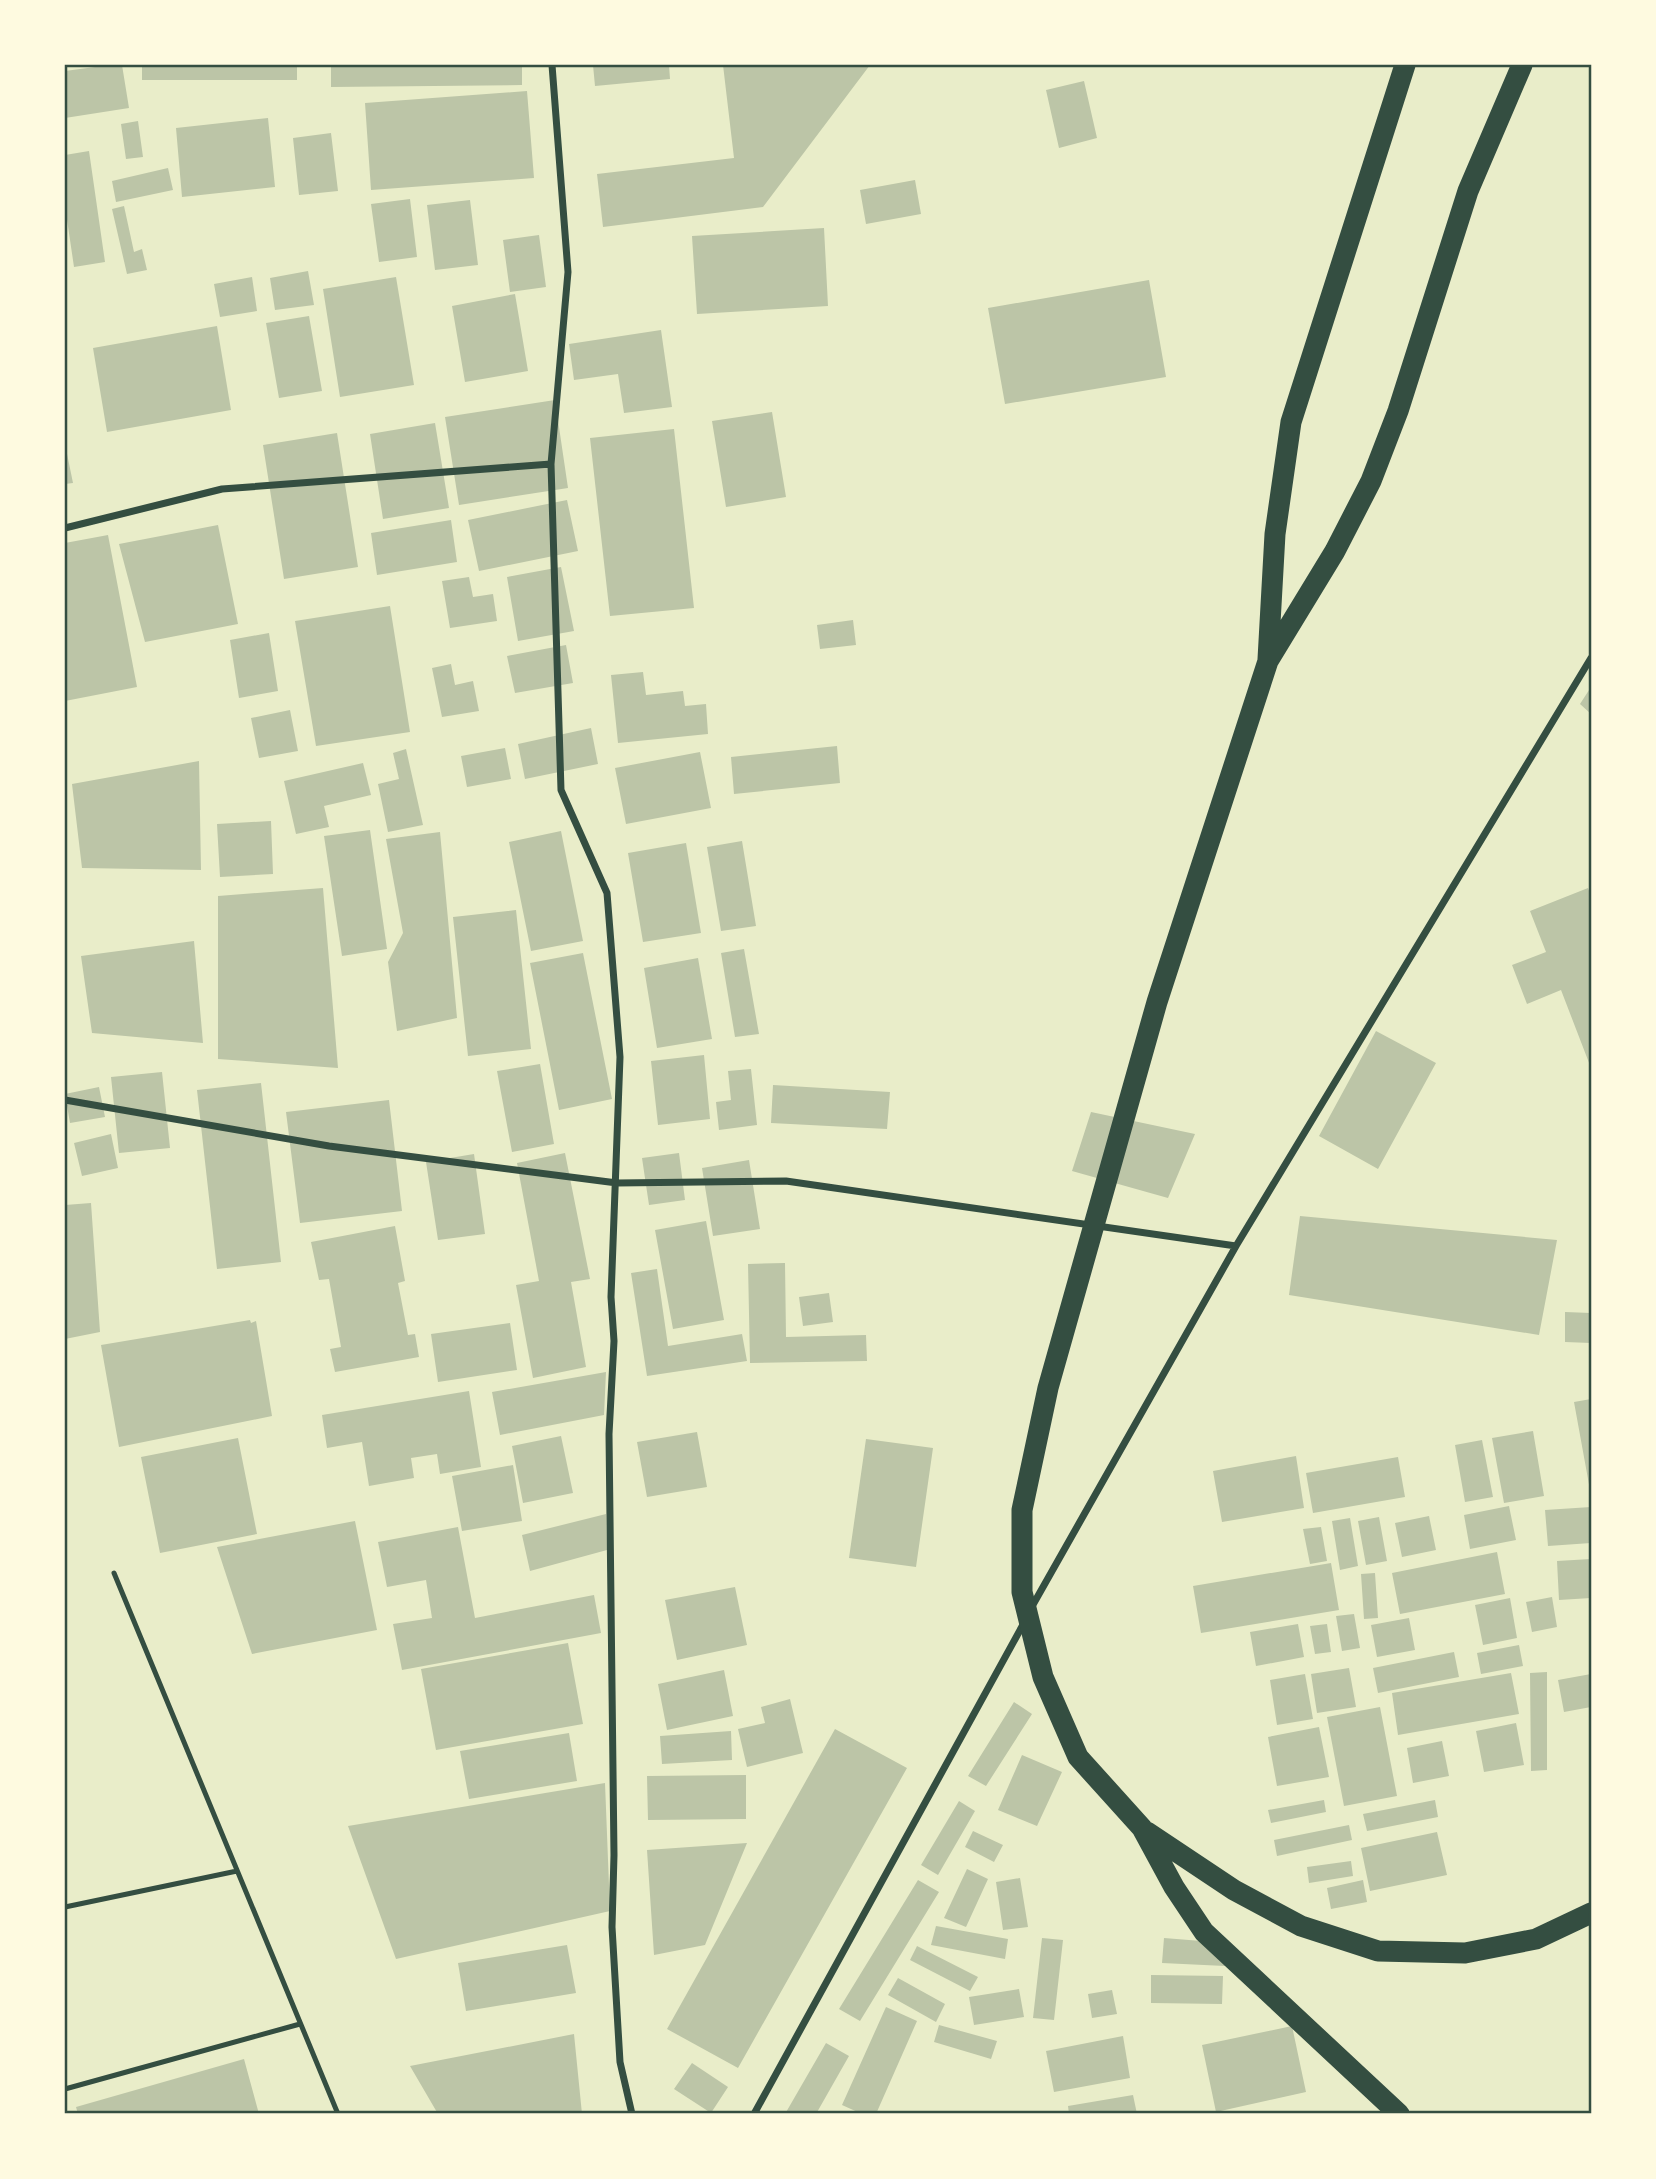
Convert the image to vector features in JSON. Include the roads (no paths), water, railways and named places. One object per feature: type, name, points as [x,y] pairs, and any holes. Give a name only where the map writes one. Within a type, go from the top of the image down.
[{"type":"highway","points":[[1268,661],[1275,534],[1291,422],[1405,65]]},
{"type":"highway","points":[[1399,2114],[1204,1932],[1174,1887],[1142,1828],[1078,1757],[1042,1677],[1022,1592],[1022,1510],[1048,1388],[1157,1002],[1268,661],[1335,551],[1371,481],[1398,411],[1468,191],[1522,65]]},
{"type":"highway","points":[[1142,1828],[1234,1890],[1301,1926],[1378,1951],[1465,1953],[1536,1939],[1591,1913]]},
{"type":"street","points":[[552,65],[568,272],[551,464],[561,790],[607,893],[620,1057],[611,1297],[614,1341],[609,1434],[614,1856],[612,1927],[620,2062],[632,2114]]},
{"type":"street","points":[[65,528],[222,489],[551,464]]},
{"type":"street","points":[[754,2114],[975,1708],[1236,1246],[1591,658]]},
{"type":"street","points":[[65,1100],[329,1146],[617,1183],[786,1181],[1236,1246]]},
{"type":"lane","points":[[114,1573],[338,2114]]},
{"type":"lane","points":[[65,1907],[237,1871]]},
{"type":"lane","points":[[65,2090],[300,2024]]}]
